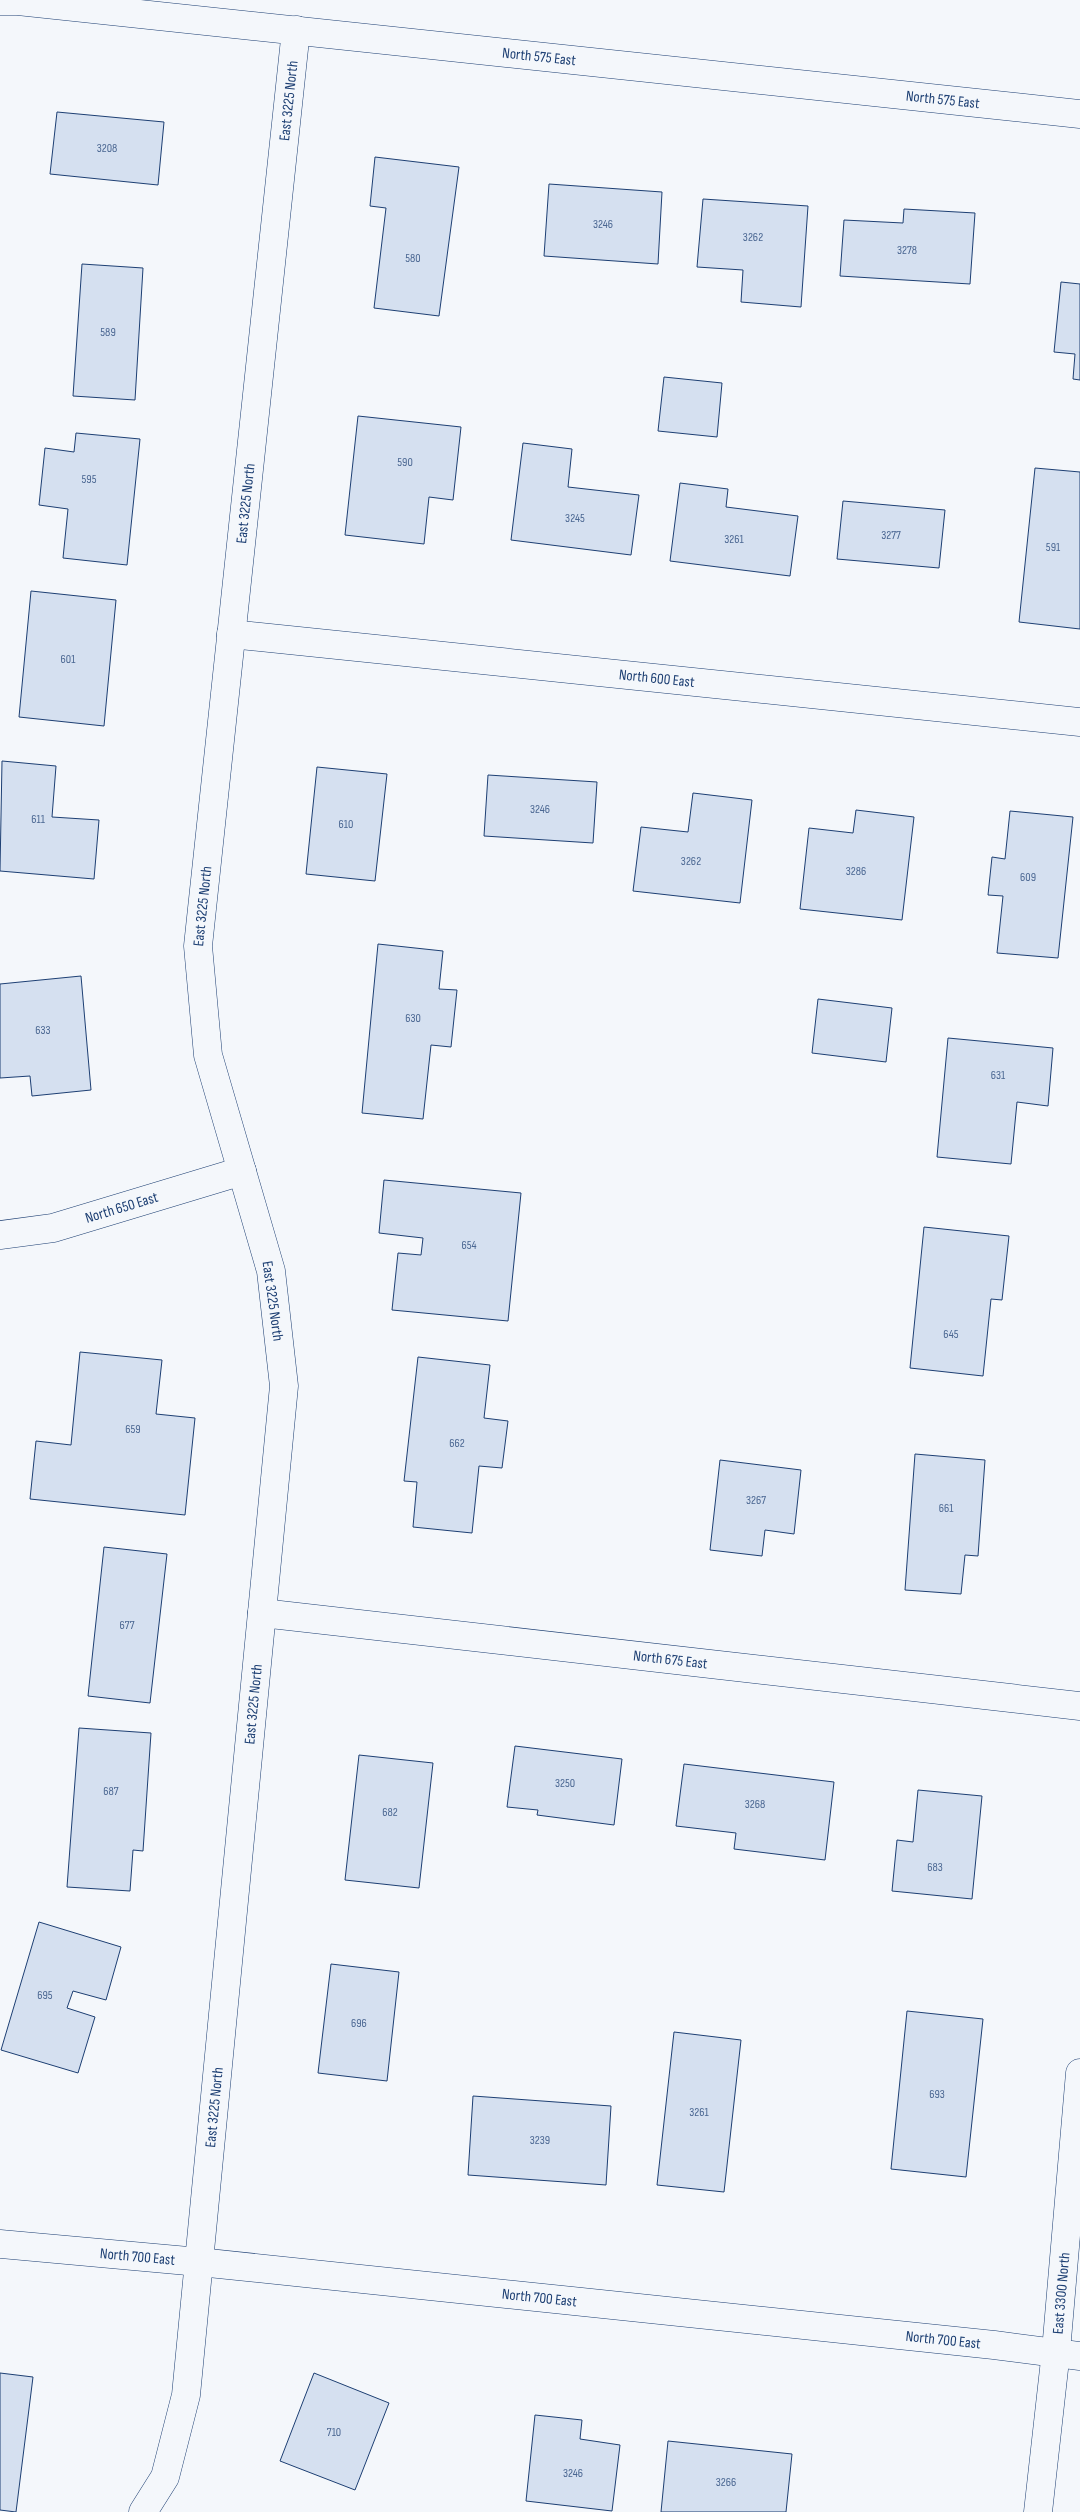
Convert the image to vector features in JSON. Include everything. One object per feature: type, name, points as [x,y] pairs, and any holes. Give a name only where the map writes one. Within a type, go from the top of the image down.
[{"type":"street","name":"North 575 East","points":[[0,1],[18,0],[1080,114]]},
{"type":"street","name":"East 3225 North","points":[[143,2512],[165,2477],[186,2395],[284,1386],[271,1271],[208,1055],[198,946],[296,30]]},
{"type":"street","name":"North 600 East","points":[[231,634],[1080,722]]},
{"type":"street","name":"North 650 East","points":[[0,1235],[53,1228],[242,1171]]},
{"type":"street","name":"North 675 East","points":[[262,1613],[1080,1706]]},
{"type":"street","name":"East 3300 North","points":[[1038,2512],[1068,2354],[1080,2073]]},
{"type":"street","name":"North 700 East","points":[[0,2244],[199,2262],[1068,2354]]},
{"type":"building","points":[[57,112],[164,122],[158,185],[50,174]]},
{"type":"building","points":[[375,157],[459,167],[439,316],[374,308],[386,208],[370,206]]},
{"type":"building","points":[[549,184],[662,192],[658,264],[544,256]]},
{"type":"building","points":[[703,199],[808,206],[801,307],[741,302],[743,270],[697,267]]},
{"type":"building","points":[[904,209],[975,213],[970,284],[840,276],[844,220],[903,223]]},
{"type":"building","points":[[82,264],[143,268],[135,400],[73,396]]},
{"type":"building","points":[[1061,282],[1080,284],[1080,380],[1073,379],[1075,354],[1054,352]]},
{"type":"building","points":[[664,377],[722,383],[717,437],[658,431]]},
{"type":"building","points":[[358,416],[461,427],[453,500],[429,497],[424,544],[345,535]]},
{"type":"building","points":[[76,433],[140,439],[127,565],[63,558],[68,509],[39,505],[45,448],[74,452]]},
{"type":"building","points":[[523,443],[572,449],[568,487],[639,495],[631,555],[511,540]]},
{"type":"building","points":[[1035,468],[1080,472],[1080,629],[1019,622]]},
{"type":"building","points":[[680,483],[728,489],[726,507],[798,516],[790,576],[670,561]]},
{"type":"building","points":[[843,501],[945,510],[939,568],[837,559]]},
{"type":"building","points":[[31,591],[116,600],[104,726],[19,717]]},
{"type":"building","points":[[2,761],[56,766],[52,817],[99,820],[94,879],[0,871]]},
{"type":"building","points":[[317,767],[387,774],[375,881],[306,874]]},
{"type":"building","points":[[488,775],[597,782],[593,843],[484,836]]},
{"type":"building","points":[[693,793],[752,800],[740,903],[633,891],[641,827],[688,832]]},
{"type":"building","points":[[856,810],[914,817],[902,920],[800,909],[809,828],[853,833]]},
{"type":"building","points":[[1010,811],[1073,817],[1058,958],[997,953],[1003,896],[988,895],[992,857],[1005,859]]},
{"type":"building","points":[[378,944],[443,951],[439,989],[457,990],[451,1047],[431,1045],[423,1119],[362,1113]]},
{"type":"building","points":[[81,976],[91,1090],[32,1096],[30,1076],[0,1078],[0,984]]},
{"type":"building","points":[[818,999],[892,1008],[886,1062],[812,1053]]},
{"type":"building","points":[[948,1038],[1053,1048],[1048,1106],[1017,1102],[1011,1164],[937,1157]]},
{"type":"building","points":[[384,1180],[521,1193],[508,1321],[392,1310],[398,1253],[421,1255],[423,1238],[379,1233]]},
{"type":"building","points":[[924,1227],[1009,1236],[1002,1300],[991,1299],[983,1376],[910,1368]]},
{"type":"building","points":[[80,1352],[162,1360],[156,1414],[195,1418],[185,1515],[30,1499],[36,1441],[71,1445]]},
{"type":"building","points":[[418,1357],[490,1365],[484,1418],[508,1421],[502,1468],[479,1466],[472,1533],[413,1527],[417,1482],[404,1481]]},
{"type":"building","points":[[915,1454],[985,1460],[978,1556],[965,1555],[961,1594],[905,1590]]},
{"type":"building","points":[[720,1460],[801,1470],[794,1534],[765,1530],[762,1556],[710,1550]]},
{"type":"building","points":[[104,1547],[167,1554],[150,1703],[88,1696]]},
{"type":"building","points":[[79,1728],[151,1733],[143,1851],[133,1850],[130,1891],[67,1887]]},
{"type":"building","points":[[515,1746],[622,1759],[614,1825],[537,1815],[538,1810],[507,1807]]},
{"type":"building","points":[[359,1755],[433,1763],[419,1888],[345,1880]]},
{"type":"building","points":[[684,1764],[834,1782],[825,1860],[734,1849],[736,1833],[676,1826]]},
{"type":"building","points":[[918,1790],[982,1796],[972,1899],[892,1891],[897,1840],[913,1842]]},
{"type":"building","points":[[39,1922],[121,1947],[106,2000],[73,1991],[67,2008],[95,2017],[78,2073],[1,2050]]},
{"type":"building","points":[[331,1964],[399,1972],[387,2081],[318,2073]]},
{"type":"building","points":[[907,2011],[983,2019],[966,2177],[891,2169]]},
{"type":"building","points":[[674,2032],[741,2040],[724,2192],[657,2185]]},
{"type":"building","points":[[473,2096],[611,2106],[606,2185],[468,2175]]},
{"type":"building","points":[[0,2373],[33,2377],[16,2512],[0,2510]]},
{"type":"building","points":[[314,2373],[389,2403],[355,2490],[280,2461]]},
{"type":"building","points":[[535,2415],[582,2420],[580,2439],[620,2445],[612,2511],[526,2501]]},
{"type":"building","points":[[668,2441],[792,2454],[786,2512],[661,2512]]}]
